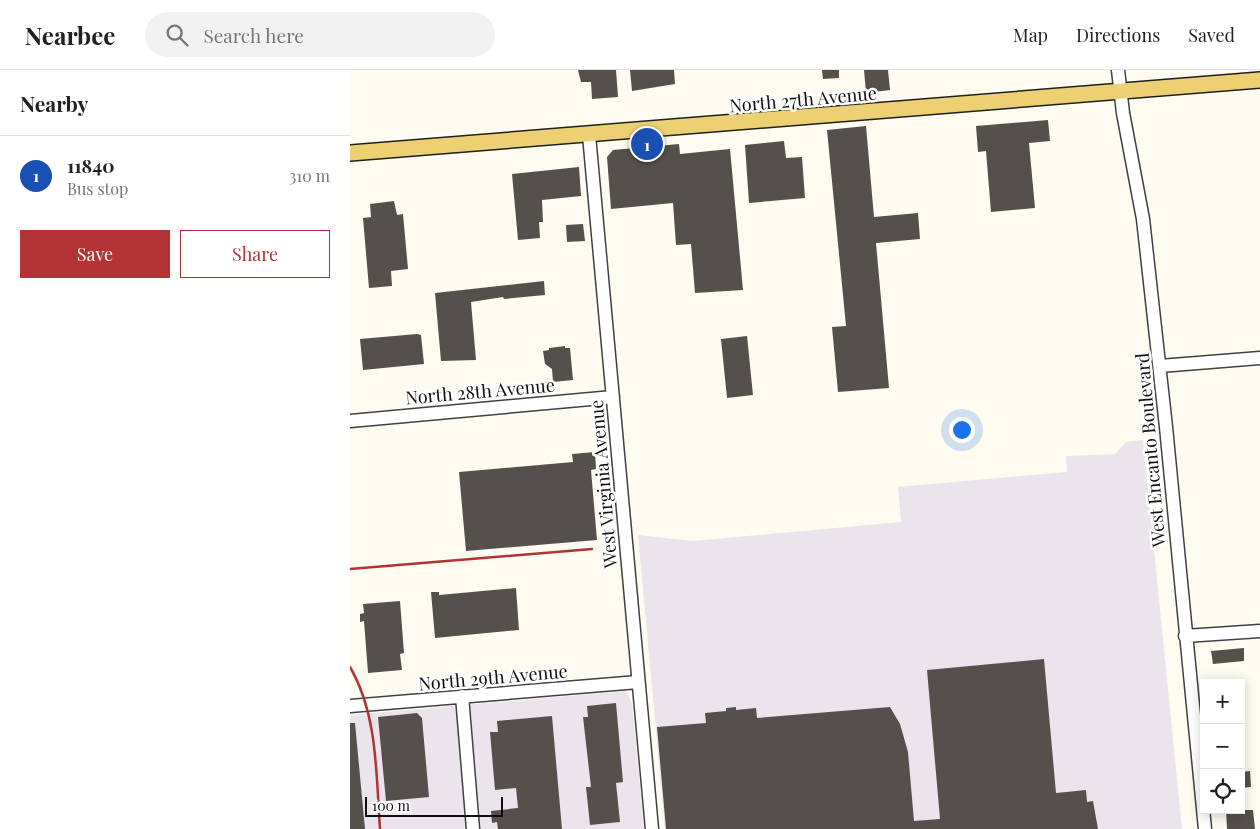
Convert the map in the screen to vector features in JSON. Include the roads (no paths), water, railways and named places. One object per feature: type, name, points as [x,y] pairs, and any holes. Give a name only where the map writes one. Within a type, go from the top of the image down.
[{"type":"main road","name":"North 27th Avenue","points":[[350,154],[1260,80]]},
{"type":"street","name":"West Encanto Boulevard","points":[[1118,70],[1120,91],[1143,219],[1160,366],[1205,829]]},
{"type":"street","name":"West Virginia Avenue","points":[[589,135],[652,829]]},
{"type":"street","points":[[1160,366],[1260,358]]},
{"type":"street","name":"North 28th Avenue","points":[[350,421],[613,397]]},
{"type":"street","points":[[1186,636],[1260,631]]},
{"type":"street","name":"North 29th Avenue","points":[[350,706],[638,682]]},
{"type":"street","points":[[462,696],[473,829]]},
{"type":"railway","points":[[350,569],[592,549]]},
{"type":"railway","points":[[350,667],[366,705],[371,725],[380,829]]},
{"type":"place","name":"11840","points":[[647,144]]}]
